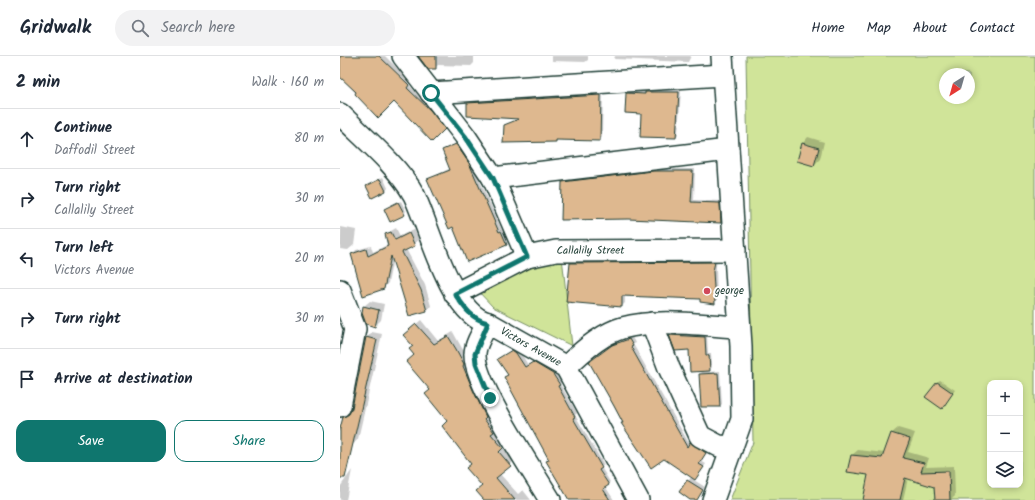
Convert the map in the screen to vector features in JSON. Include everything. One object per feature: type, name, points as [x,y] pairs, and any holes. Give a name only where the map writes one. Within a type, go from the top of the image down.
[{"type":"street","points":[[403,56],[465,136],[493,178],[527,257]]},
{"type":"street","points":[[431,93],[722,66],[741,346],[742,419],[713,500]]},
{"type":"street","name":"Victors Avenue","points":[[340,114],[395,170],[413,194],[455,294],[471,315],[478,321],[488,323],[566,367],[638,500]]},
{"type":"street","points":[[493,178],[728,150]]},
{"type":"street","name":"Callalily Street","points":[[455,294],[527,257],[556,251],[735,250]]},
{"type":"street","points":[[340,290],[355,329],[344,363],[340,406]]},
{"type":"street","points":[[488,323],[475,354],[484,384],[501,418],[550,500]]},
{"type":"street","points":[[566,367],[578,355],[597,341],[620,329],[652,323],[739,327]]},
{"type":"street","points":[[652,323],[669,368],[700,436],[719,446],[732,447]]},
{"type":"green space","points":[[746,56],[1035,56],[1035,500],[730,500],[753,442]]},
{"type":"green space","points":[[562,257],[572,346],[493,307],[478,291],[541,261]]},
{"type":"building","points":[[340,56],[379,56],[409,85],[407,88],[431,111],[445,129],[432,142],[394,102],[378,118],[355,94],[356,92],[340,77]]},
{"type":"building","points":[[418,56],[436,56],[436,69],[428,69]]},
{"type":"building","points":[[645,92],[679,92],[676,138],[640,137],[641,114],[625,113],[626,93],[645,94]]},
{"type":"building","points":[[601,95],[600,141],[556,140],[556,142],[503,143],[504,125],[519,119],[467,116],[467,103]]},
{"type":"building","points":[[802,143],[819,148],[814,166],[797,161]]},
{"type":"building","points":[[456,144],[469,163],[499,232],[501,231],[507,245],[467,262],[453,227],[449,229],[427,179],[450,170],[442,150]]},
{"type":"building","points":[[653,171],[693,171],[691,202],[720,203],[721,223],[628,219],[561,220],[562,182]]},
{"type":"building","points":[[380,179],[386,191],[372,198],[366,186]]},
{"type":"building","points":[[398,202],[405,215],[390,222],[384,209]]},
{"type":"building","points":[[391,232],[395,240],[409,233],[415,246],[402,252],[421,290],[427,311],[409,316],[391,256],[384,289],[363,296],[351,254],[366,249],[368,256],[388,246],[385,234]]},
{"type":"building","points":[[715,262],[713,271],[715,304],[700,302],[700,299],[622,296],[622,307],[566,302],[570,263]]},
{"type":"building","points":[[363,306],[379,310],[375,327],[366,324],[362,313]]},
{"type":"building","points":[[416,324],[434,344],[448,336],[456,349],[464,364],[463,366],[486,417],[484,419],[494,432],[491,434],[503,448],[499,452],[511,466],[496,478],[515,500],[484,500],[476,491],[482,486],[466,468],[471,464],[442,426],[447,421],[425,394],[430,390],[406,362],[414,355],[409,349],[413,346],[403,335]]},
{"type":"building","points":[[669,335],[705,337],[706,355],[709,355],[710,371],[690,372],[689,350],[675,351]]},
{"type":"building","points":[[366,337],[377,340],[345,478],[340,478],[340,429],[343,417],[349,414],[352,408]]},
{"type":"building","points":[[629,339],[633,346],[631,347],[687,447],[690,442],[706,453],[699,464],[704,467],[695,480],[664,459],[651,468],[621,423],[623,423],[589,362],[612,345]]},
{"type":"building","points":[[512,350],[516,353],[525,367],[533,362],[553,374],[560,385],[558,386],[575,417],[573,418],[602,468],[599,470],[609,485],[603,489],[610,500],[569,500],[546,461],[549,460],[504,377],[508,375],[497,359]]},
{"type":"building","points":[[718,373],[720,407],[701,407],[699,374]]},
{"type":"building","points":[[937,382],[953,393],[942,409],[925,397]]},
{"type":"building","points":[[891,433],[910,439],[903,458],[924,463],[921,472],[949,471],[950,500],[935,500],[934,487],[905,478],[900,500],[863,500],[868,475],[847,472],[851,455],[882,458]]},
{"type":"building","points":[[687,480],[703,490],[697,500],[690,500],[679,492]]},
{"type":"place","name":"george","points":[[707,291]]},
{"type":"route","points":[[431,93],[465,136],[493,178],[527,257],[455,294],[464,308],[471,315],[478,321],[488,323],[477,346],[475,354],[476,363],[490,398]]}]
